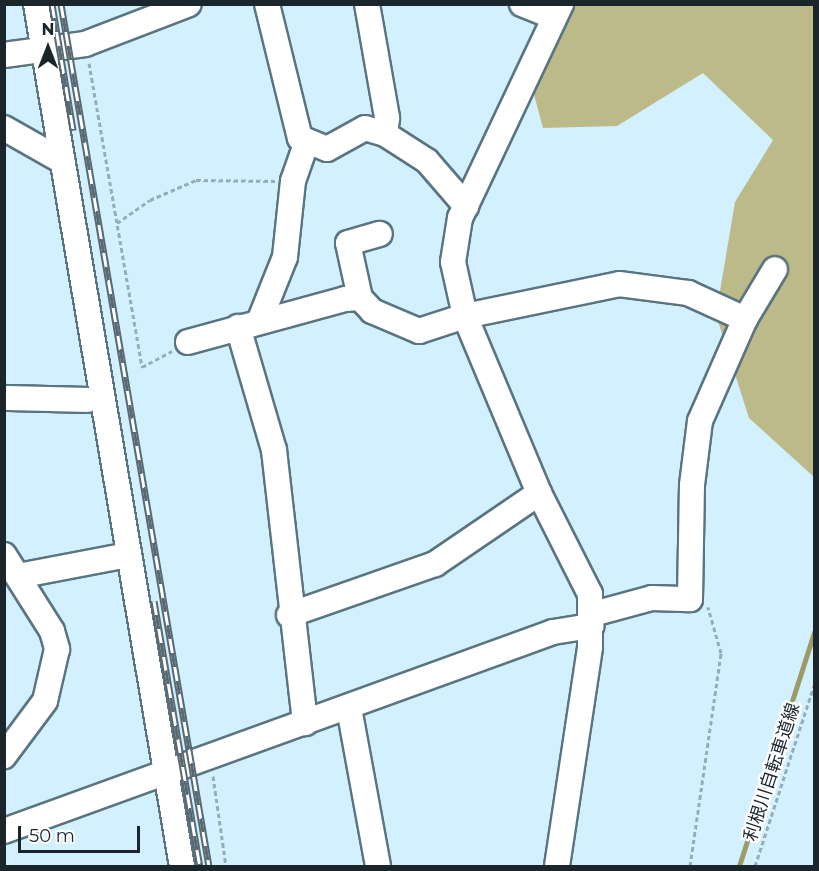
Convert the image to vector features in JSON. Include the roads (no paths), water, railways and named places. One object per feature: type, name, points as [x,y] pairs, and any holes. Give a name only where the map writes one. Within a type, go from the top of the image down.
[{"type":"street","points":[[36,4],[182,867]]},
{"type":"street","points":[[4,55],[86,44],[189,4]]},
{"type":"street","points":[[267,4],[300,138],[327,149],[366,128],[384,134],[427,161],[466,206]]},
{"type":"street","points":[[367,4],[387,118],[384,134]]},
{"type":"street","points":[[522,4],[558,11],[466,206],[453,262],[465,316],[538,493],[584,578],[592,620],[556,867]]},
{"type":"street","points":[[4,128],[62,161]]},
{"type":"street","points":[[305,723],[289,615],[274,450],[249,324],[285,257],[293,181],[307,141]]},
{"type":"street","points":[[380,234],[348,243],[360,298],[372,311],[419,331],[465,316],[620,284],[688,293],[745,320]]},
{"type":"street","points":[[4,831],[210,759],[553,632],[652,598],[690,599],[692,485],[700,421],[745,320],[775,268]]},
{"type":"street","points":[[188,342],[249,324],[360,298]]},
{"type":"street","points":[[4,398],[87,400]]},
{"type":"street","points":[[289,615],[435,564],[538,493]]},
{"type":"street","points":[[4,555],[52,631],[56,673],[45,701],[4,756]]},
{"type":"street","points":[[18,576],[128,555]]},
{"type":"street","points":[[349,708],[378,867]]},
{"type":"waterway","points":[[739,866],[814,632]]},
{"type":"railway","points":[[52,4],[73,130]]},
{"type":"railway","points":[[61,4],[209,866]]},
{"type":"railway","points":[[154,601],[200,866]]}]
